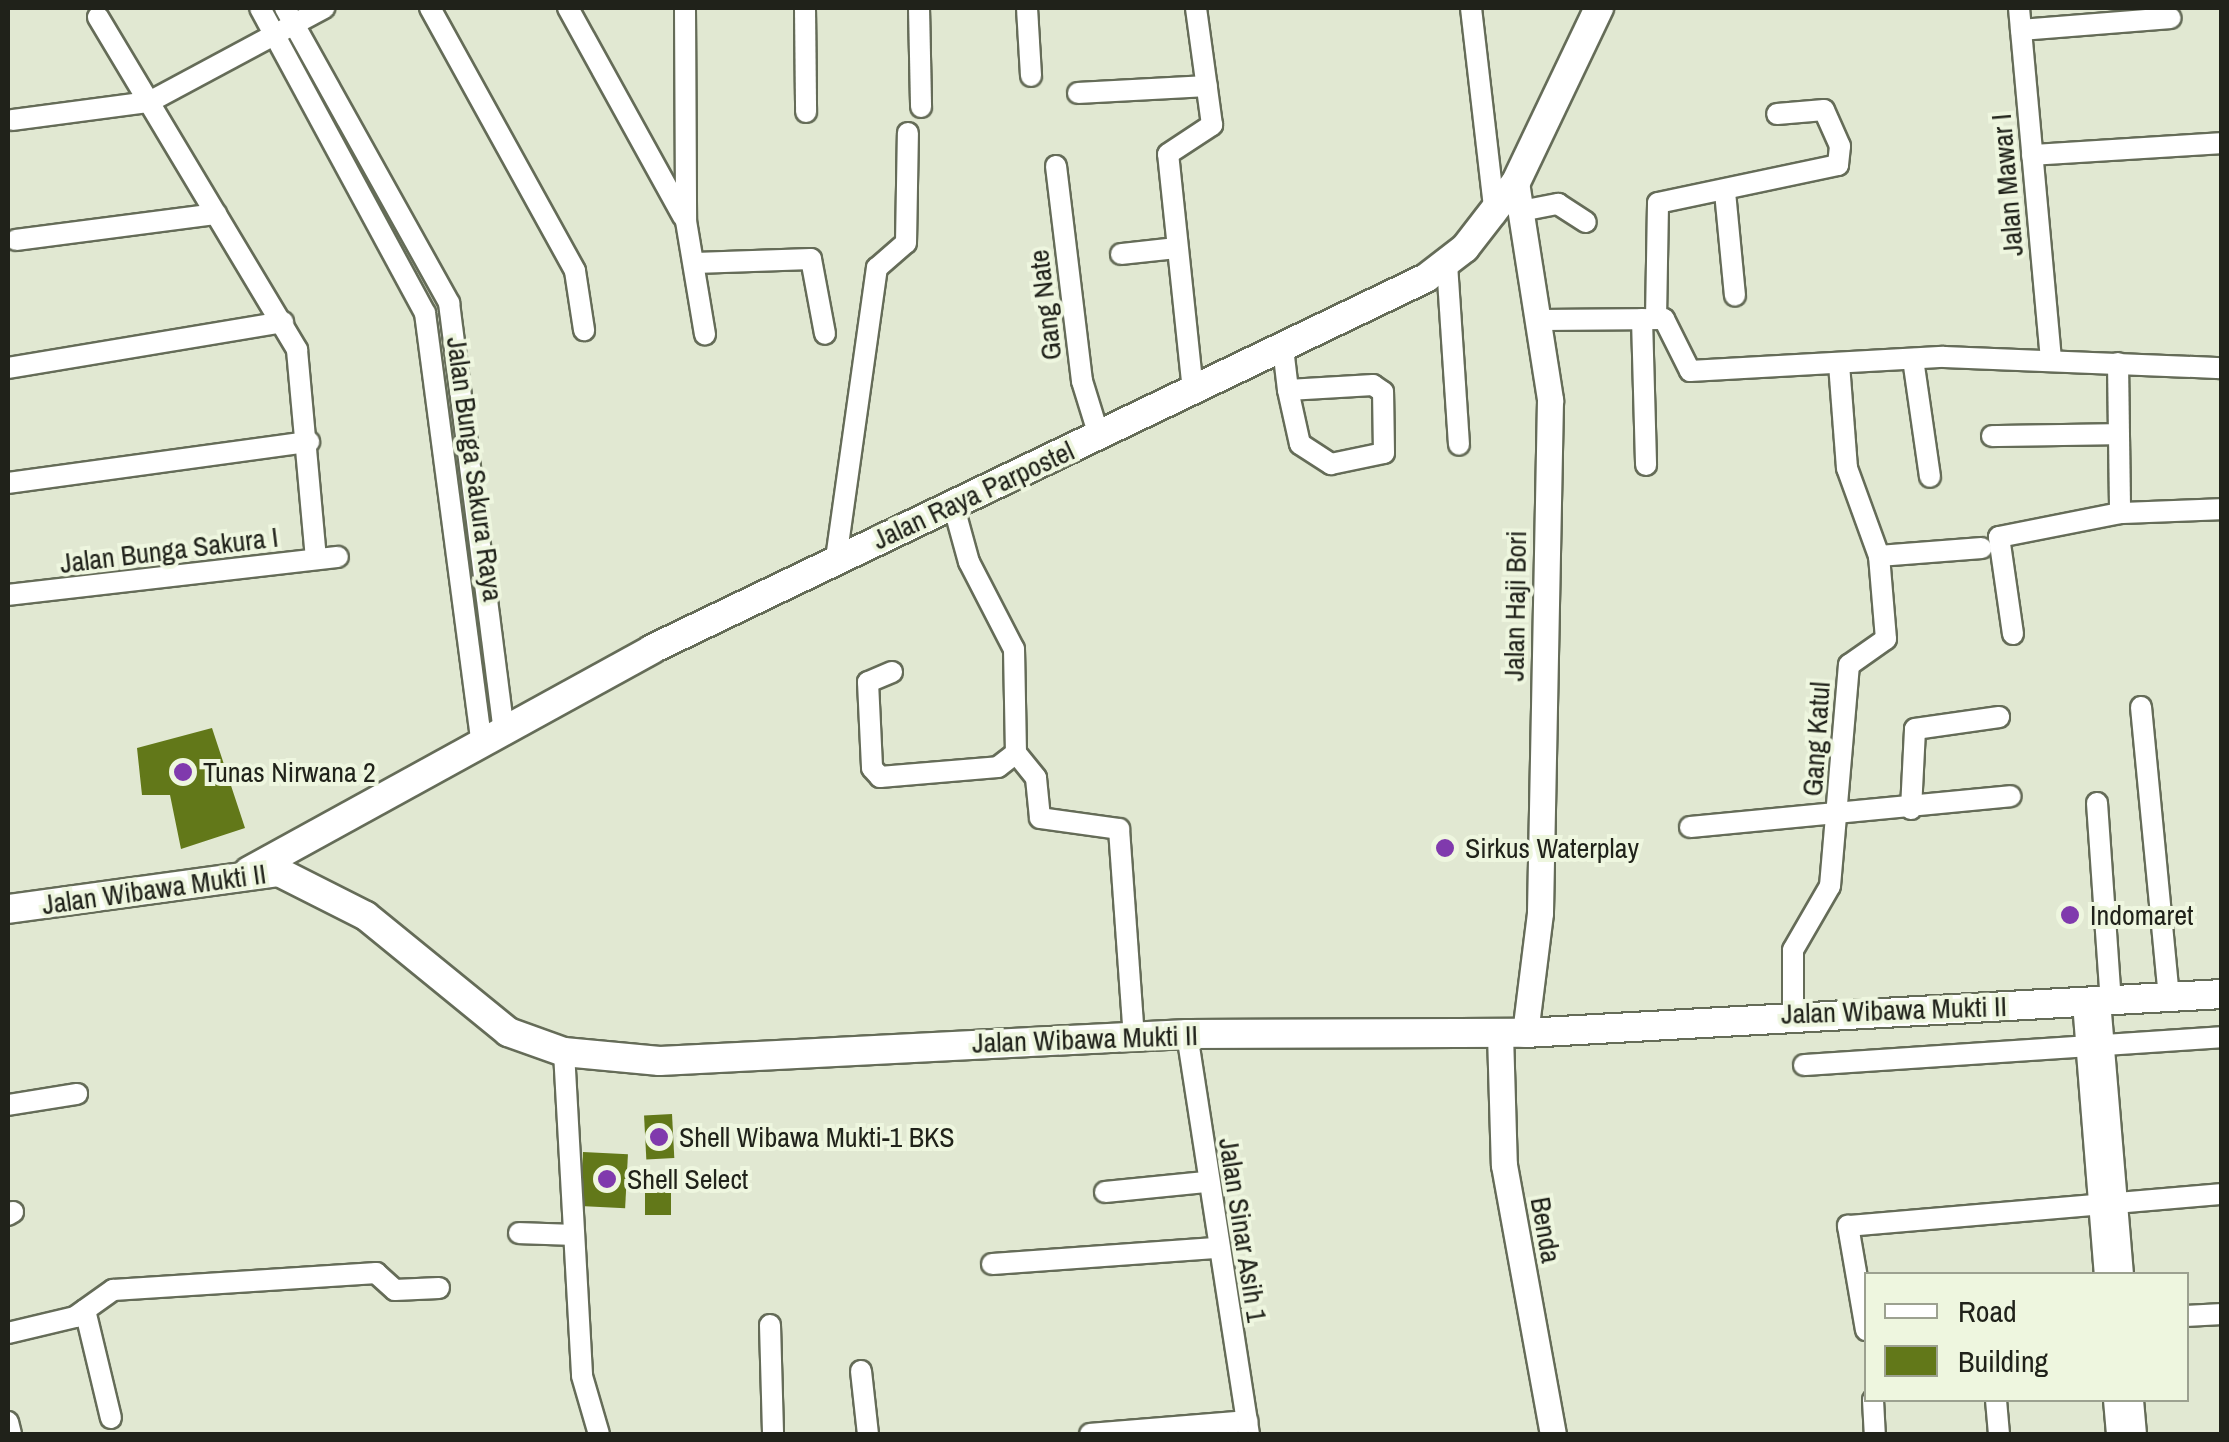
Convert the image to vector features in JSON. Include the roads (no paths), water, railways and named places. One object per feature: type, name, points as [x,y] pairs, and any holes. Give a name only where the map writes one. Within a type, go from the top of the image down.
[{"type":"main road","name":"Jalan Raya Parpostel","points":[[240,877],[492,732],[836,559],[1283,348],[1446,264],[1508,214],[1516,182],[1599,8]]},
{"type":"main road","name":"Jalan Wibawa Mukti II","points":[[8,909],[278,872],[312,882],[484,1018],[564,1052],[692,1061],[1187,1034],[1513,1034],[1793,1013],[2222,994]]},
{"type":"street","name":"Jalan Bunga Sakura Raya","points":[[260,8],[284,21],[450,303],[459,343],[481,539],[492,732]]},
{"type":"street","points":[[12,120],[149,102],[284,21],[324,8]]},
{"type":"street","points":[[430,8],[575,271],[584,330]]},
{"type":"street","points":[[573,8],[686,221]]},
{"type":"street","points":[[684,8],[686,221],[705,334]]},
{"type":"street","points":[[804,8],[806,112]]},
{"type":"street","points":[[919,8],[921,107]]},
{"type":"street","points":[[1027,8],[1032,76]]},
{"type":"street","points":[[1192,391],[1168,154],[1212,125],[1196,8]]},
{"type":"street","points":[[1471,8],[1508,214],[1558,204],[1586,222]]},
{"type":"street","name":"Jalan Mawar I","points":[[2019,8],[2051,356]]},
{"type":"street","points":[[98,17],[297,350],[316,558]]},
{"type":"street","points":[[2021,30],[2170,18]]},
{"type":"street","name":"Jalan Bunga Sakura Raya","points":[[284,21],[425,313],[434,348],[459,543],[492,732]]},
{"type":"street","points":[[1078,93],[1207,86]]},
{"type":"street","points":[[1646,465],[1654,207],[1838,165],[1840,146],[1824,110],[1777,114]]},
{"type":"street","points":[[836,559],[877,268],[907,236],[908,133]]},
{"type":"street","points":[[2032,155],[2222,143]]},
{"type":"street","name":"Gang Nate","points":[[1056,166],[1082,381],[1099,436]]},
{"type":"street","points":[[1725,192],[1735,296]]},
{"type":"street","points":[[16,240],[216,214]]},
{"type":"street","name":"Jalan Haji Bori","points":[[1508,214],[1542,320],[1550,400],[1540,912],[1513,1034]]},
{"type":"street","points":[[1121,254],[1176,248]]},
{"type":"street","points":[[696,263],[811,259],[825,334]]},
{"type":"street","points":[[1446,264],[1458,445]]},
{"type":"street","points":[[1542,320],[1671,322],[1678,361],[1690,371],[2051,356],[2222,368]]},
{"type":"street","points":[[8,368],[283,322]]},
{"type":"street","points":[[434,348],[459,343]]},
{"type":"street","points":[[1283,348],[1288,390],[1300,444],[1317,460],[1376,461],[1384,452],[1383,392],[1372,385],[1288,390]]},
{"type":"street","points":[[1913,359],[1930,477]]},
{"type":"street","points":[[2118,363],[2120,513]]},
{"type":"street","name":"Gang Katul","points":[[1793,1013],[1793,950],[1830,886],[1850,665],[1886,639],[1879,556],[1847,468],[1839,364]]},
{"type":"street","points":[[1992,436],[2117,434]]},
{"type":"street","points":[[8,483],[308,442]]},
{"type":"street","points":[[953,504],[968,562],[1014,649],[1016,753],[1036,778],[1036,808],[1048,824],[1119,829],[1134,1036]]},
{"type":"street","points":[[2013,634],[1999,538],[2120,513],[2222,508]]},
{"type":"street","points":[[459,543],[481,539]]},
{"type":"street","points":[[1879,556],[1982,548]]},
{"type":"street","name":"Jalan Bunga Sakura I","points":[[8,595],[338,557]]},
{"type":"street","points":[[892,672],[868,682],[872,768],[880,777],[998,767],[1016,753]]},
{"type":"street","points":[[2141,707],[2169,997]]},
{"type":"street","points":[[1910,809],[1915,729],[1999,717]]},
{"type":"street","points":[[1690,827],[1838,818],[2010,796]]},
{"type":"street","points":[[2096,803],[2096,1048],[2108,1202],[2105,1272]]},
{"type":"street","name":"Jalan Sinar Asih 1","points":[[1187,1034],[1215,1248],[1248,1428]]},
{"type":"street","name":"Benda","points":[[1513,1034],[1504,1165],[1552,1434]]},
{"type":"street","points":[[1804,1065],[2222,1038]]},
{"type":"street","points":[[564,1052],[582,1376],[599,1434]]},
{"type":"street","points":[[8,1105],[76,1094]]},
{"type":"street","points":[[1104,1192],[1206,1182]]},
{"type":"street","points":[[1864,1318],[1848,1226],[2222,1194]]},
{"type":"street","points":[[2108,1202],[2123,1272]]},
{"type":"street","points":[[519,1233],[573,1235]]},
{"type":"street","points":[[992,1264],[1215,1248]]},
{"type":"street","points":[[8,1333],[85,1310],[113,1290],[376,1273],[395,1290],[439,1288]]},
{"type":"street","points":[[85,1310],[111,1418]]},
{"type":"street","points":[[2189,1316],[2222,1314]]},
{"type":"street","points":[[770,1325],[773,1434]]},
{"type":"street","points":[[861,1370],[868,1434]]},
{"type":"street","points":[[1873,1402],[1875,1434]]},
{"type":"street","points":[[1996,1402],[1999,1434]]},
{"type":"street","points":[[2114,1402],[2117,1434]]},
{"type":"street","points":[[2134,1402],[2136,1434]]},
{"type":"street","points":[[8,1422],[11,1434]]},
{"type":"street","points":[[1090,1434],[1248,1428]]},
{"type":"place","name":"Tunas Nirwana 2","points":[[183,772]]},
{"type":"place","name":"Sirkus Waterplay","points":[[1445,848]]},
{"type":"place","name":"Indomaret","points":[[2070,915]]},
{"type":"place","name":"Shell Wibawa Mukti-1 BKS","points":[[659,1137]]},
{"type":"place","name":"Shell Select","points":[[607,1179]]}]
